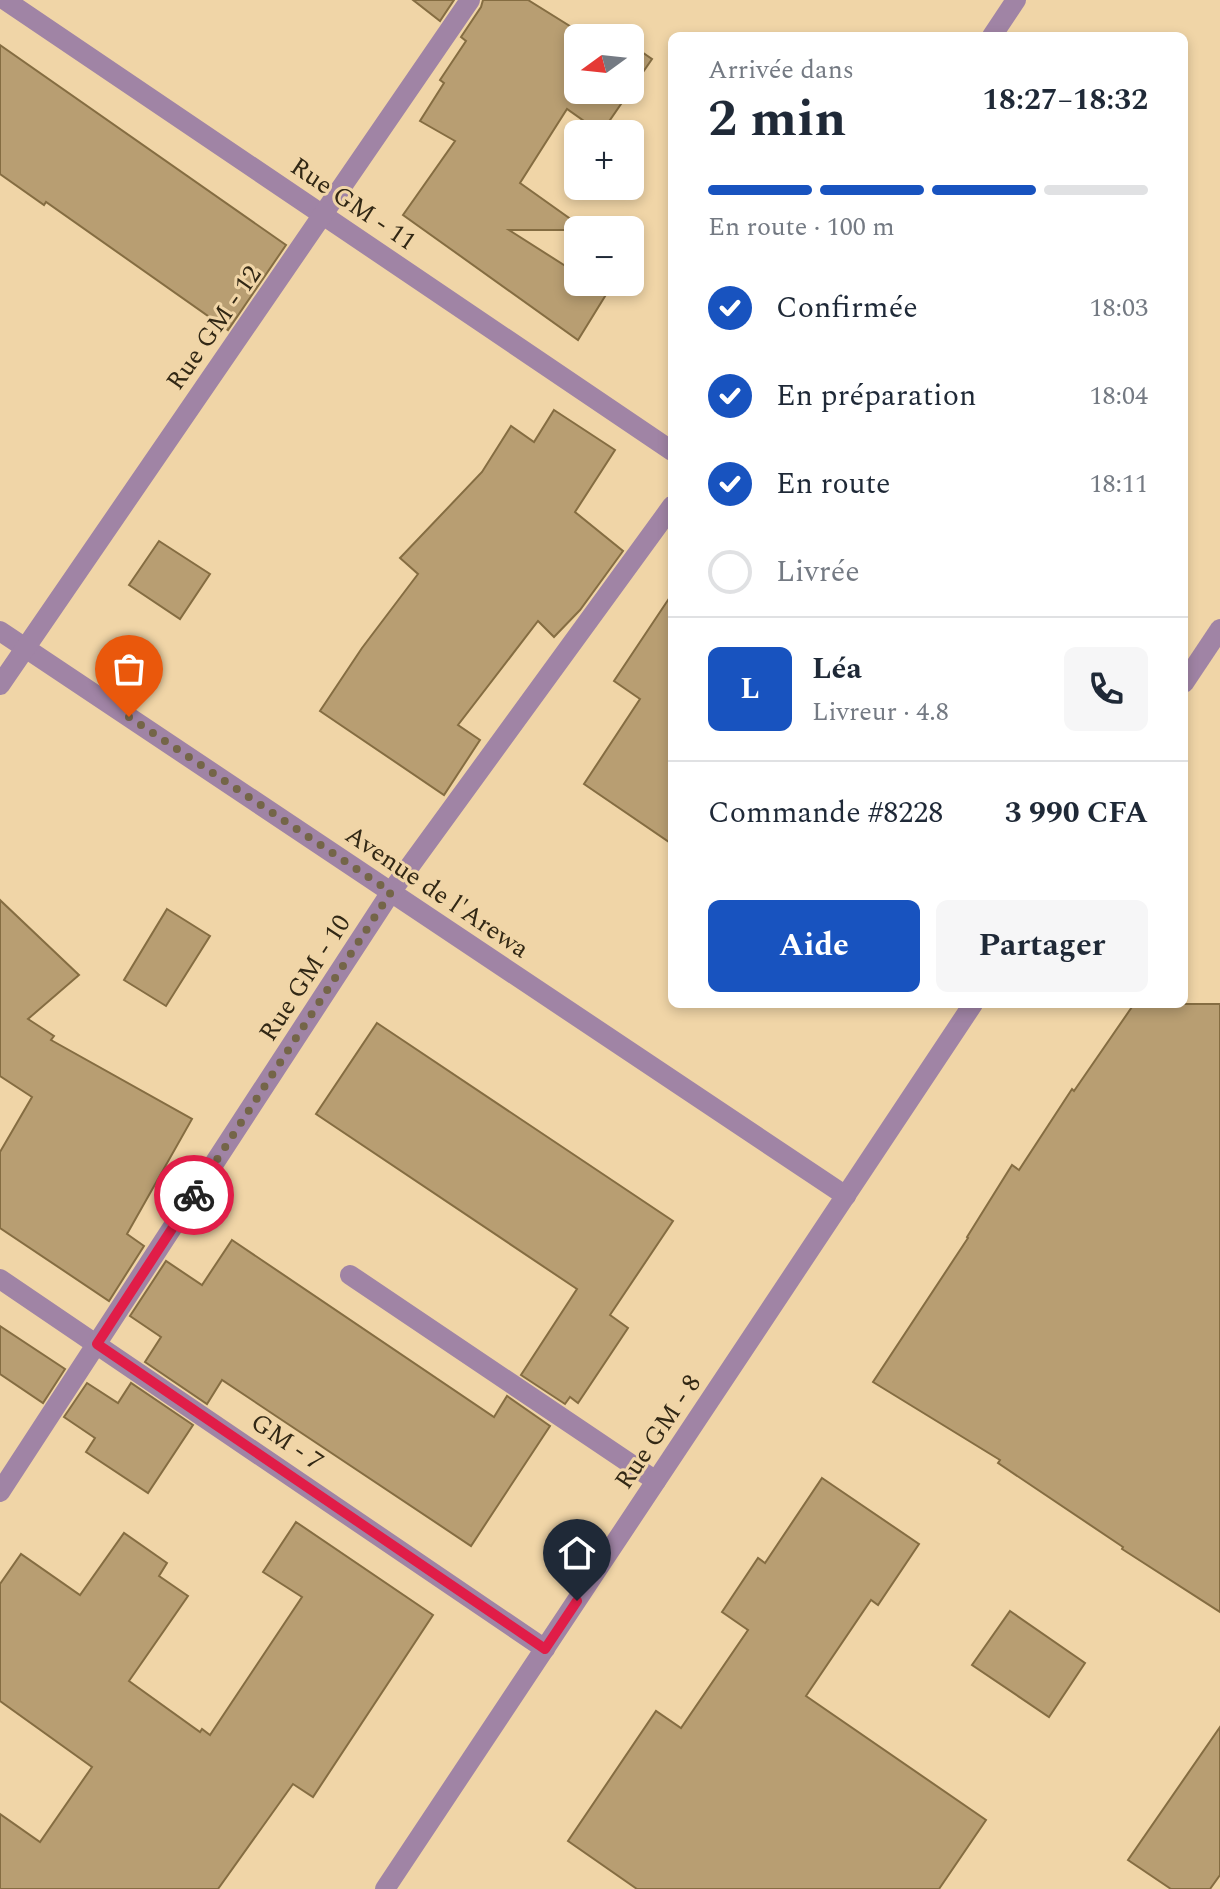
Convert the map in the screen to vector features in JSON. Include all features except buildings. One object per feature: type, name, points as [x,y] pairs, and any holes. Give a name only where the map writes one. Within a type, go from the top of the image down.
[{"type":"street","name":"Rue GM - 11","points":[[5,0],[668,448]]},
{"type":"street","name":"Rue GM - 12","points":[[0,685],[470,0]]},
{"type":"street","points":[[995,32],[1016,0]]},
{"type":"street","name":"Rue GM - 10","points":[[0,1492],[391,892],[668,511]]},
{"type":"street","points":[[1188,677],[1220,629]]},
{"type":"street","name":"Avenue de l'Arewa","points":[[0,631],[846,1196]]},
{"type":"street","name":"Rue GM - 8","points":[[385,1889],[970,1008]]},
{"type":"street","points":[[350,1275],[656,1481]]},
{"type":"street","name":"GM - 7","points":[[0,1279],[545,1649]]},
{"type":"way so far","points":[[129,717],[391,892],[194,1195]]},
{"type":"route","points":[[194,1195],[97,1344],[545,1649],[577,1601]]}]
